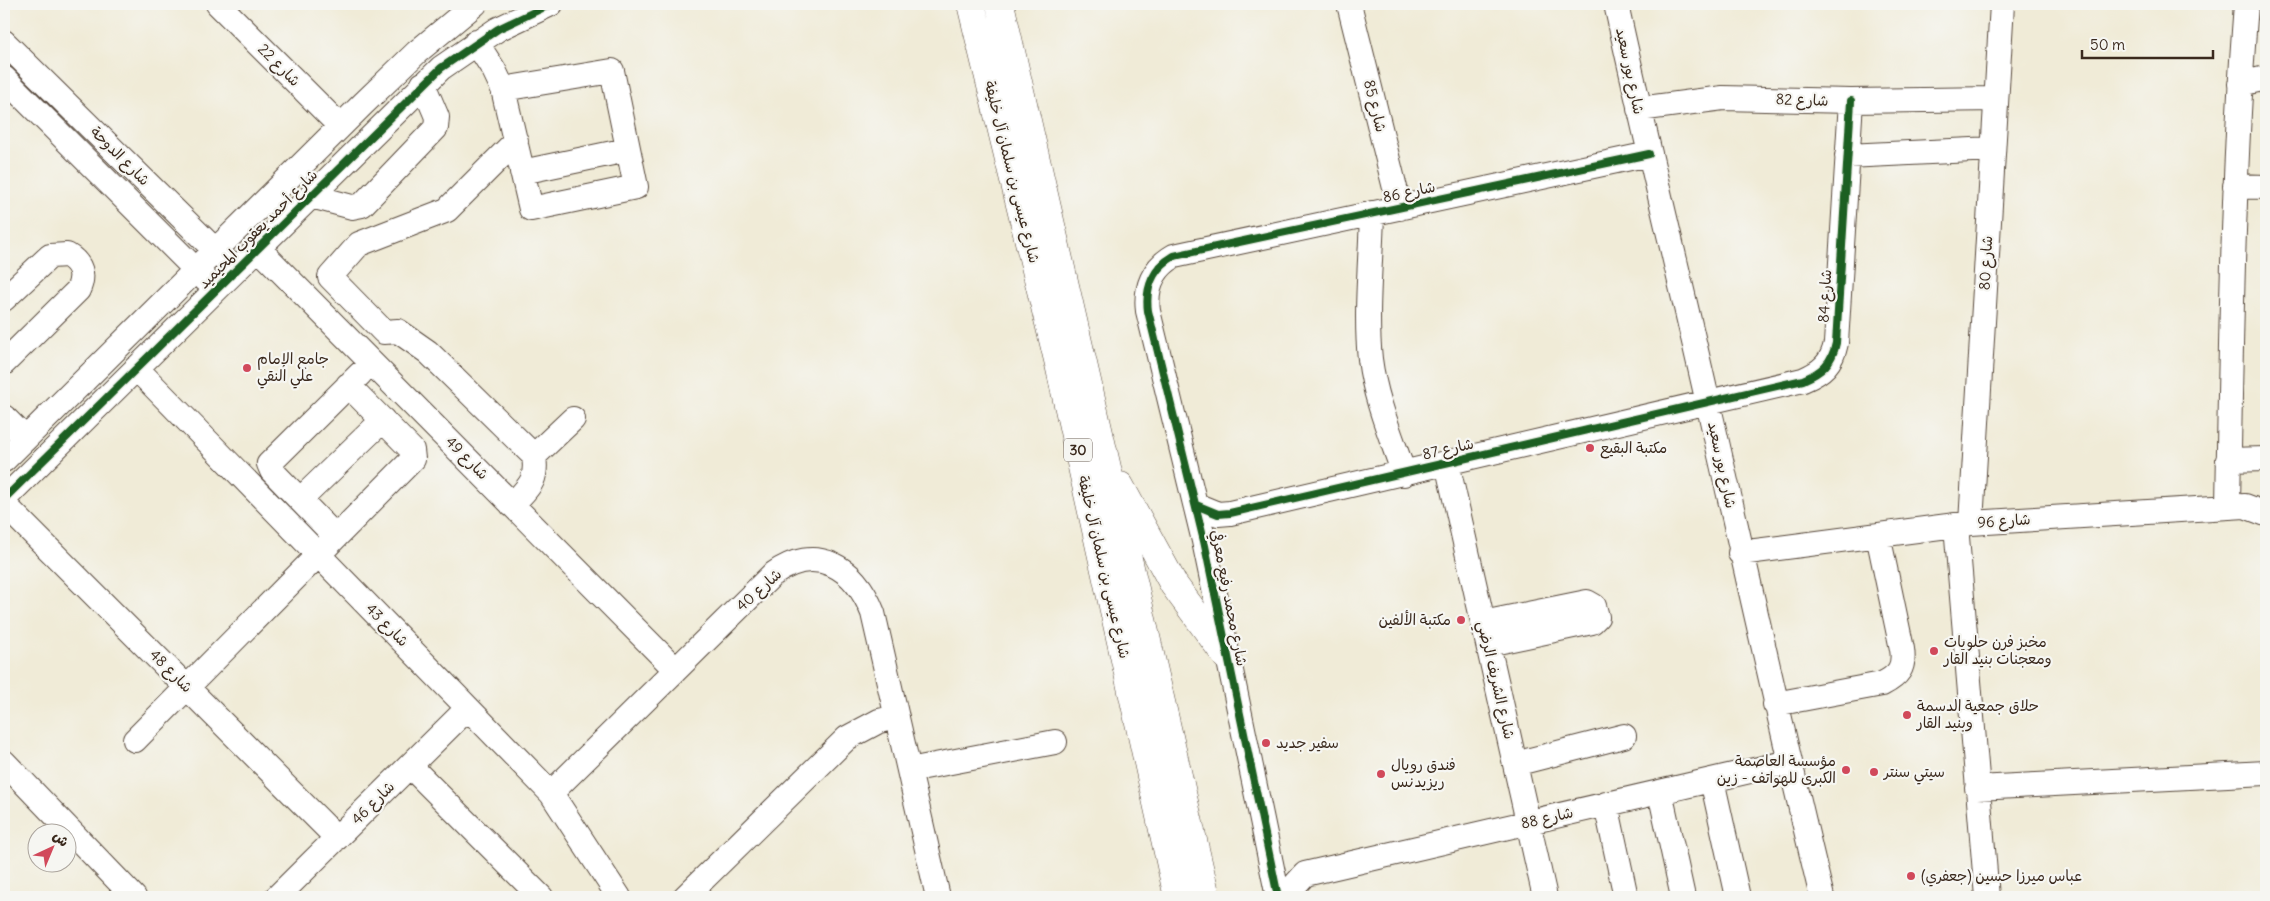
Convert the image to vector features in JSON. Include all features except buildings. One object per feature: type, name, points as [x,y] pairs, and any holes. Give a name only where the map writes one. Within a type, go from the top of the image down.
[{"type":"highway","name":"شارع عيسى بن سلمان آل خليفة","points":[[970,4],[1061,373],[1178,897]]},
{"type":"highway","name":"شارع عيسى بن سلمان آل خليفة","points":[[1000,4],[1206,897]]},
{"type":"highway","points":[[1104,457],[1174,585],[1226,657]]},
{"type":"street","name":"شارع 22","points":[[218,4],[340,126]]},
{"type":"street","name":"شارع أحمد يعقوب المحيميد","points":[[4,500],[423,84],[476,42],[550,4]]},
{"type":"street","points":[[957,4],[1002,129]]},
{"type":"street","name":"شارع 85","points":[[1349,4],[1400,208]]},
{"type":"street","name":"شارع بور سعيد","points":[[1616,4],[1649,154],[1708,403],[1740,553],[1822,897]]},
{"type":"street","name":"شارع 80","points":[[1987,897],[1977,788],[1963,524],[1993,149],[2002,4]]},
{"type":"street","points":[[2228,506],[2235,186],[2246,4]]},
{"type":"street","name":"شارع أحمد يعقوب المحيميد","points":[[4,460],[340,126],[464,7]]},
{"type":"street","name":"شارع الدوحة","points":[[4,42],[235,270]]},
{"type":"street","points":[[476,42],[503,89],[531,209],[636,187],[612,72],[503,89]]},
{"type":"street","name":"شارع الدوحة","points":[[4,78],[216,289]]},
{"type":"street","points":[[2240,84],[2266,78]]},
{"type":"street","points":[[311,196],[352,207],[362,205],[436,128],[437,117],[423,84]]},
{"type":"street","name":"شارع 82","points":[[1639,109],[1723,98],[1851,101],[1996,99]]},
{"type":"street","name":"شارع 84","points":[[1708,403],[1803,380],[1818,374],[1832,358],[1836,342],[1851,101]]},
{"type":"street","points":[[512,504],[533,482],[536,470],[534,456],[428,352],[398,332],[384,332],[330,277],[359,244],[447,210],[516,141]]},
{"type":"street","points":[[1847,156],[1993,149]]},
{"type":"street","points":[[522,172],[628,150]]},
{"type":"street","name":"شارع 86","points":[[1174,256],[1649,154]]},
{"type":"street","points":[[2235,186],[2266,187]]},
{"type":"street","points":[[1372,213],[1370,359],[1378,398],[1404,474]]},
{"type":"street","name":"شارع 49","points":[[258,248],[675,670]]},
{"type":"street","points":[[4,299],[50,256],[66,255],[79,266],[82,274],[78,290],[4,363]]},
{"type":"street","name":"شارع محمد رفيع معرفي","points":[[1174,256],[1164,263],[1153,277],[1148,288],[1147,301],[1204,541],[1226,657],[1278,897]]},
{"type":"street","points":[[335,536],[272,471],[269,464],[371,362]]},
{"type":"street","name":"شارع 43","points":[[136,368],[551,793],[619,897]]},
{"type":"street","points":[[135,740],[413,459],[412,450],[348,385]]},
{"type":"street","name":"شارع 87","points":[[1196,505],[1218,514],[1230,513],[1708,403]]},
{"type":"street","points":[[4,417],[25,438]]},
{"type":"street","points":[[534,456],[573,419]]},
{"type":"street","points":[[300,500],[383,420]]},
{"type":"street","points":[[2228,460],[2266,459]]},
{"type":"street","name":"شارع الشريف الرضي","points":[[1447,463],[1545,897]]},
{"type":"street","name":"شارع 48","points":[[4,504],[337,838]]},
{"type":"street","name":"شارع 96","points":[[1740,553],[1963,524],[2228,506],[2246,506],[2266,514]]},
{"type":"street","name":"شارع 87","points":[[1204,541],[1211,530],[1230,513]]},
{"type":"street","points":[[1776,704],[1882,684],[1894,677],[1902,667],[1902,650],[1878,535]]},
{"type":"street","name":"شارع 40","points":[[551,793],[777,571],[799,561],[818,560],[835,565],[842,570],[857,584],[869,603],[938,897]]},
{"type":"street","name":"شارع 46","points":[[278,897],[468,708]]},
{"type":"street","points":[[685,897],[847,738],[879,721],[897,717]]},
{"type":"street","points":[[1515,764],[1624,736]]},
{"type":"street","points":[[909,770],[1055,742]]},
{"type":"street","points":[[4,762],[134,897]]},
{"type":"street","name":"شارع 88","points":[[1305,874],[1789,762]]},
{"type":"street","points":[[410,766],[541,897]]},
{"type":"street","points":[[1977,788],[2266,773]]},
{"type":"street","points":[[1712,780],[1738,897]]},
{"type":"street","points":[[1660,792],[1683,897]]},
{"type":"street","points":[[1606,804],[1626,897]]},
{"type":"street","points":[[1270,857],[1305,874],[1284,897]]},
{"type":"cycle path","points":[[4,499],[441,68],[498,29],[551,4]]},
{"type":"cycle path","points":[[1196,505],[1218,514],[1230,513],[1803,380],[1816,374],[1829,361],[1836,343],[1851,101]]},
{"type":"cycle path","points":[[1278,897],[1204,541],[1148,311],[1148,294],[1152,279],[1161,266],[1174,256],[1649,154]]},
{"type":"place","name":"جامع الإمام علي النقي","points":[[247,368]]},
{"type":"place","name":"مكتبة البقيع","points":[[1590,448]]},
{"type":"place","name":"مكتبة الألفين","points":[[1461,620]]},
{"type":"place","name":"مخبز فرن حلويات ومعجنات بنيد القار","points":[[1934,651]]},
{"type":"place","name":"حلاق جمعية الدسمة وبنيد القار","points":[[1907,715]]},
{"type":"place","name":"سفير جديد","points":[[1266,743]]},
{"type":"place","name":"مؤسسة العاصمة الكبرى للهواتف - زين","points":[[1846,770]]},
{"type":"place","name":"سيتي سنتر","points":[[1874,772]]},
{"type":"place","name":"فندق رويال ريزيدنس","points":[[1381,774]]},
{"type":"place","name":"عباس ميرزا حسين (جعفري)","points":[[1911,876]]}]
